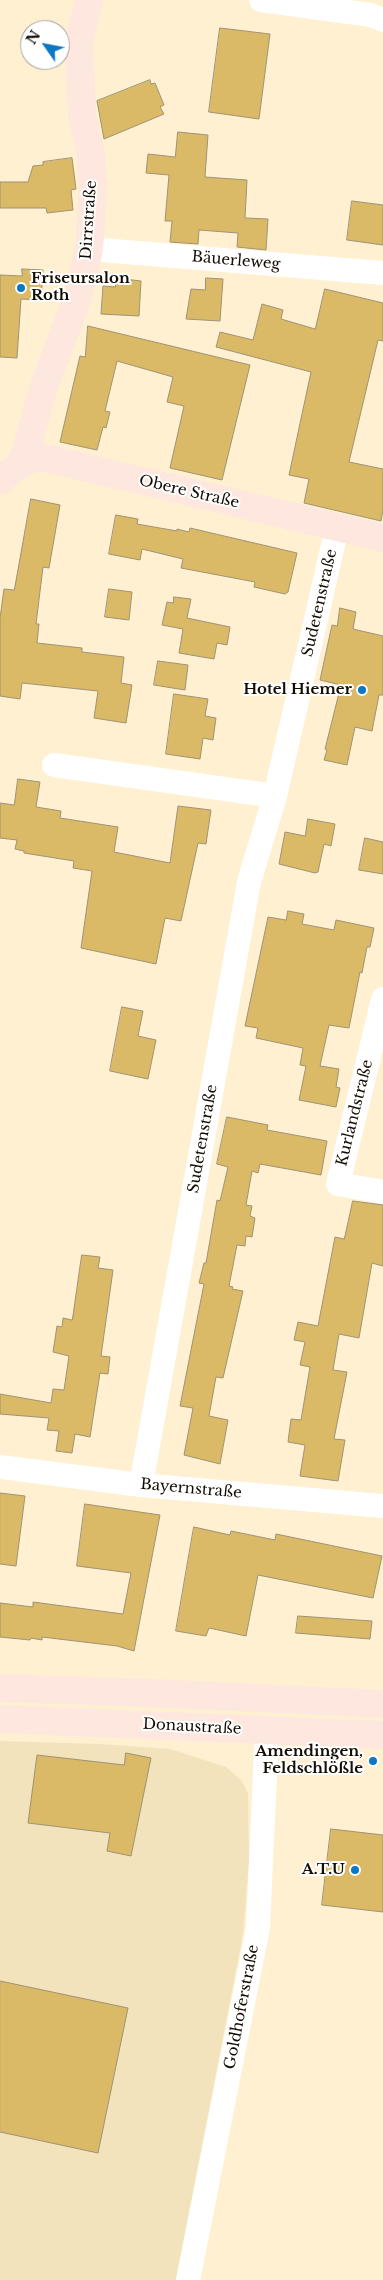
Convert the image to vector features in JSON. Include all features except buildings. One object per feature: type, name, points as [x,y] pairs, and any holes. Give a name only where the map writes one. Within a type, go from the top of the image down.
[{"type":"street","name":"Dirrstraße","points":[[23,462],[44,386],[78,297],[89,249],[94,192],[91,154],[82,115],[79,42],[88,0]]},
{"type":"street","points":[[261,0],[376,12]]},
{"type":"street","name":"Bäuerleweg","points":[[89,249],[383,273]]},
{"type":"street","name":"Obere Straße","points":[[23,462],[42,457],[383,538]]},
{"type":"street","points":[[0,485],[0,480],[23,462]]},
{"type":"street","name":"Sudetenstraße","points":[[141,1485],[249,882],[275,796],[337,528]]},
{"type":"street","points":[[54,765],[275,796]]},
{"type":"street","name":"Kurlandstraße","points":[[383,999],[338,1184],[383,1192]]},
{"type":"street","name":"Bayernstraße","points":[[0,1467],[141,1485],[383,1506]]},
{"type":"street","points":[[0,1688],[383,1704]]},
{"type":"street","name":"Donaustraße","points":[[0,1718],[383,1734]]},
{"type":"street","name":"Goldhoferstraße","points":[[188,2280],[258,1928],[267,1730]]},
{"type":"shaded area","points":[[0,1741],[100,1744],[170,1749],[226,1767],[242,1781],[248,1794],[249,1861],[243,1934],[176,2280],[0,2280]]},
{"type":"place","name":"Friseursalon Roth","points":[[21,288]]},
{"type":"place","name":"Hotel Hiemer","points":[[362,690]]},
{"type":"place","name":"Amendingen, Feldschlößle","points":[[373,1761]]},
{"type":"place","name":"A.T.U","points":[[355,1870]]}]
